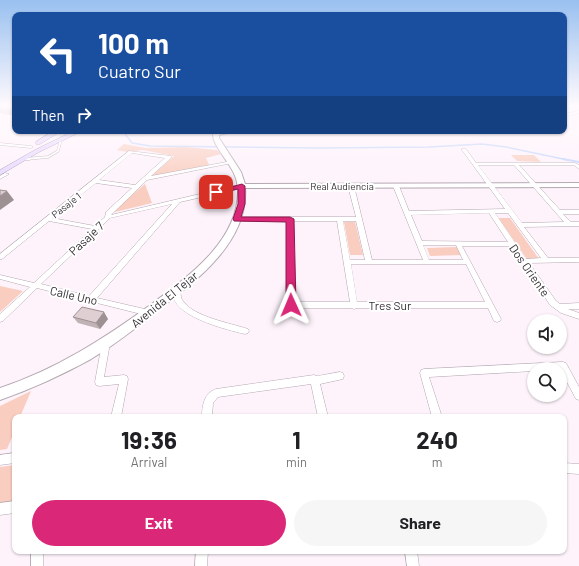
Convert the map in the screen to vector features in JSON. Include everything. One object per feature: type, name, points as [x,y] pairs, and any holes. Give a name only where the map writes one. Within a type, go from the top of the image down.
[{"type":"main road","points":[[0,167],[53,134]]},
{"type":"main road","points":[[61,139],[65,134]]},
{"type":"main road","points":[[4,174],[24,159],[72,134]]},
{"type":"street","name":"Avenida El Tejar","points":[[0,394],[38,379],[78,360],[106,343],[177,291],[217,252],[229,235],[237,219],[241,204],[242,186],[236,168],[221,147],[215,137],[215,134]]},
{"type":"street","points":[[0,144],[31,147]]},
{"type":"street","name":"Dos Oriente","points":[[464,150],[546,260]]},
{"type":"street","name":"Pasaje 1","points":[[0,257],[132,152],[169,157]]},
{"type":"street","name":"Pasaje 7","points":[[0,319],[108,217],[108,213],[169,157]]},
{"type":"street","points":[[145,179],[232,162]]},
{"type":"street","points":[[474,164],[577,166]]},
{"type":"street","points":[[515,164],[569,224]]},
{"type":"street","points":[[0,178],[4,174]]},
{"type":"street","points":[[96,181],[137,187]]},
{"type":"street","name":"Real Audiencia","points":[[108,217],[242,186],[579,185]]},
{"type":"street","points":[[351,186],[369,262]]},
{"type":"street","points":[[396,186],[427,262]]},
{"type":"street","points":[[91,299],[177,201]]},
{"type":"street","points":[[407,213],[510,211]]},
{"type":"street","name":"Dos Oriente","points":[[491,212],[553,303],[558,307],[579,316]]},
{"type":"street","points":[[559,212],[579,212]]},
{"type":"street","points":[[48,219],[95,228]]},
{"type":"street","points":[[237,219],[359,219]]},
{"type":"street","name":"Tres Sur","points":[[290,219],[291,305],[490,305]]},
{"type":"street","points":[[340,219],[354,306]]},
{"type":"street","points":[[520,225],[579,224]]},
{"type":"street","points":[[419,243],[512,244]]},
{"type":"street","points":[[458,243],[497,319]]},
{"type":"street","points":[[525,261],[579,260]]},
{"type":"street","points":[[347,262],[467,262]]},
{"type":"street","name":"Calle Uno","points":[[0,277],[148,313]]},
{"type":"street","points":[[177,291],[178,300],[187,310],[222,326],[245,331]]},
{"type":"street","points":[[558,307],[579,306]]},
{"type":"street","points":[[106,343],[99,382],[124,379],[117,414]]},
{"type":"street","points":[[436,414],[424,373],[563,366],[579,396]]},
{"type":"street","points":[[207,414],[207,403],[210,397],[216,393],[340,376]]},
{"type":"street","points":[[314,380],[322,414]]},
{"type":"street","points":[[0,460],[12,458]]},
{"type":"street","points":[[567,468],[579,469]]},
{"type":"street","points":[[0,509],[12,507]]},
{"type":"street","points":[[37,554],[37,566]]},
{"type":"street","points":[[201,566],[202,554]]},
{"type":"street","points":[[411,554],[413,566]]},
{"type":"lane","points":[[24,159],[48,157],[58,151],[61,139]]},
{"type":"shaded area","points":[[124,144],[146,148],[185,147],[217,150],[221,154],[206,158],[209,165],[150,177],[174,156],[143,150],[127,152],[117,150]]},
{"type":"shaded area","points":[[511,155],[534,155],[541,162],[517,161]]},
{"type":"shaded area","points":[[145,184],[152,203],[111,213]]},
{"type":"shaded area","points":[[498,218],[510,218],[539,259],[527,259]]},
{"type":"shaded area","points":[[344,222],[355,222],[363,255],[350,255]]},
{"type":"shaded area","points":[[457,247],[462,255],[430,256],[427,248]]},
{"type":"shaded area","points":[[0,286],[23,291],[0,312]]},
{"type":"shaded area","points":[[31,391],[21,414],[12,414],[12,437],[7,449],[0,450],[0,406]]},
{"type":"shaded area","points":[[12,465],[12,502],[0,504],[0,467]]},
{"type":"building","points":[[0,190],[7,191],[0,196]]},
{"type":"building","points":[[82,307],[104,312],[96,323],[73,317]]},
{"type":"waterway","points":[[125,134],[132,143],[150,146],[319,148],[429,147],[482,144],[506,147],[565,159]]},
{"type":"waterway","points":[[565,159],[579,162]]},
{"type":"route","points":[[216,192],[242,186],[241,204],[237,219],[290,219],[291,305]]}]
